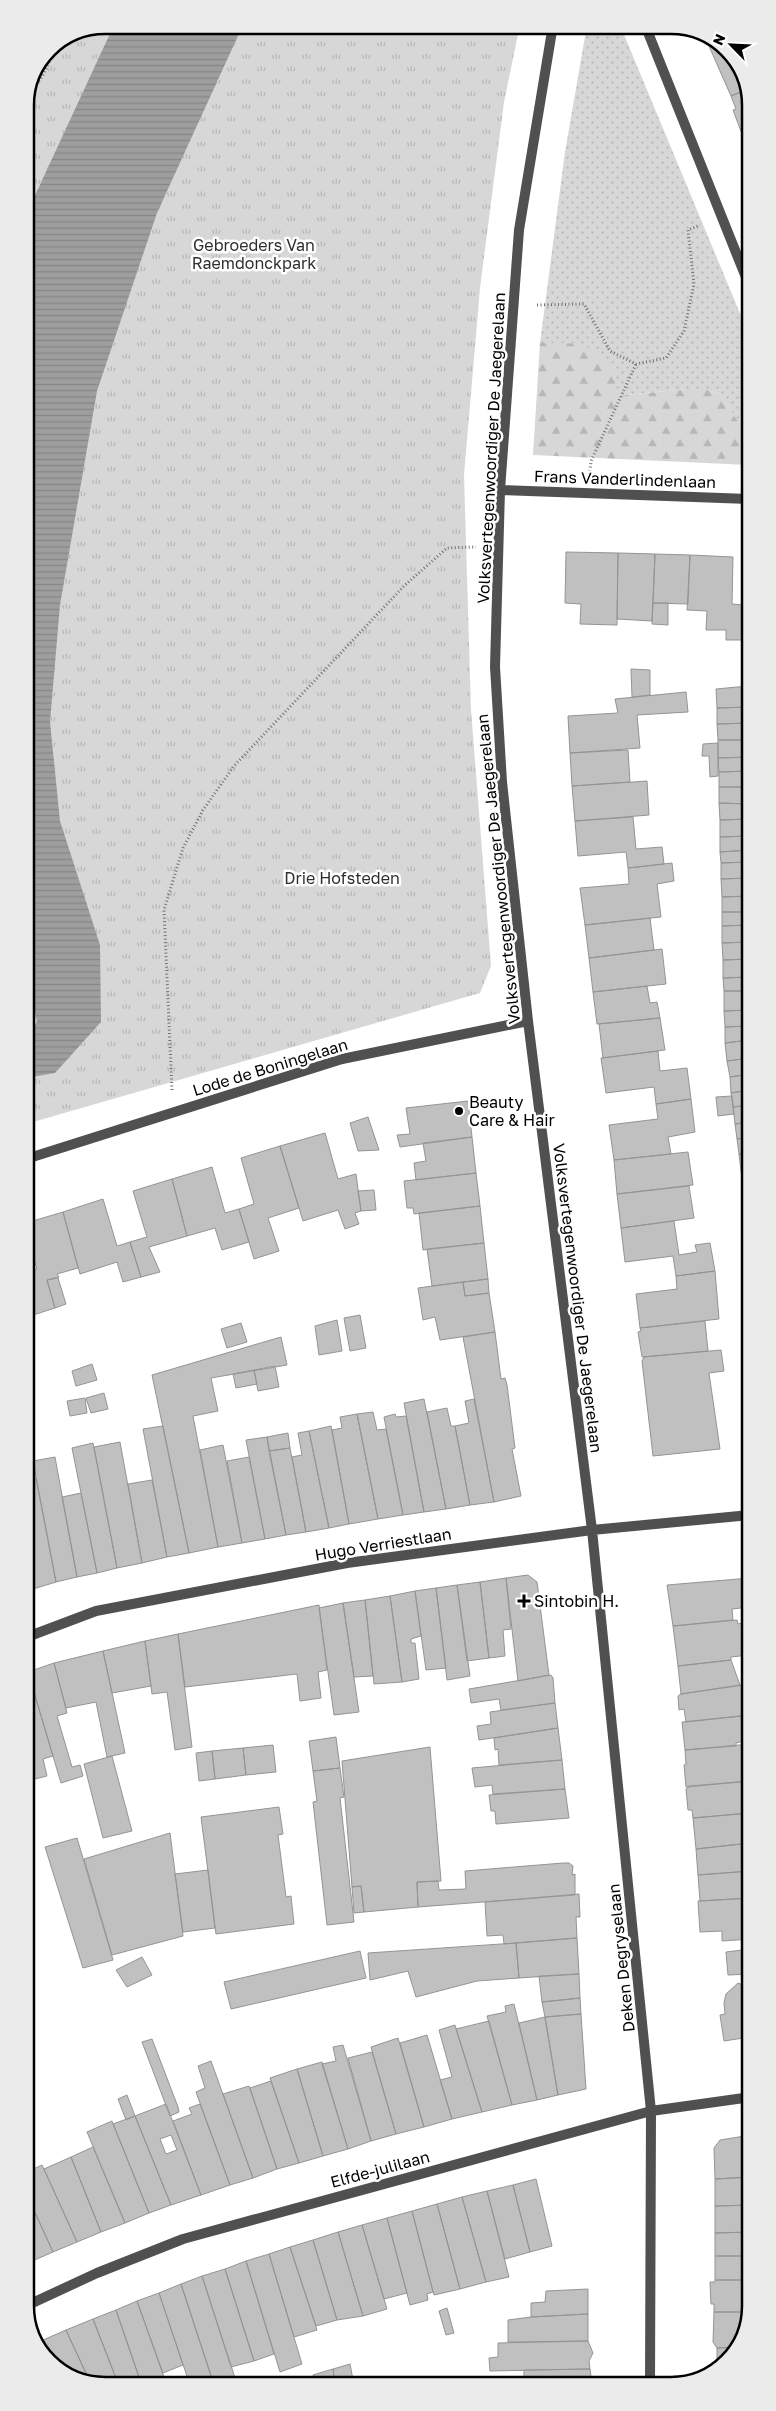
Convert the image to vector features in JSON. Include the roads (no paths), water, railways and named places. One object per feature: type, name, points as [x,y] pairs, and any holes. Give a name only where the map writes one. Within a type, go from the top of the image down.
[{"type":"street","name":"Volksvertegenwoordiger De Jaegerelaan","points":[[552,34],[519,230],[500,490],[495,667],[502,782],[528,1021],[592,1530]]},
{"type":"street","points":[[649,34],[742,268]]},
{"type":"street","name":"Frans Vanderlindenlaan","points":[[500,490],[742,499]]},
{"type":"street","name":"Lode de Boningelaan","points":[[34,1156],[342,1059],[528,1021]]},
{"type":"street","name":"Hugo Verriestlaan","points":[[34,1634],[96,1611],[347,1563],[592,1530],[742,1516]]},
{"type":"street","name":"Deken Degryselaan","points":[[592,1530],[651,2111],[650,2377]]},
{"type":"street","name":"Elfde-julilaan","points":[[34,2302],[97,2273],[183,2239],[651,2111],[742,2098]]},
{"type":"place","name":"Beauty Care & Hair","points":[[459,1111]]},
{"type":"place","name":"Sintobin H.","points":[[524,1601]]},
{"type":"park label","name":"Gebroeders Van Raemdonckpark","points":[[254,254]]},
{"type":"park label","name":"Drie Hofsteden","points":[[342,878]]}]
